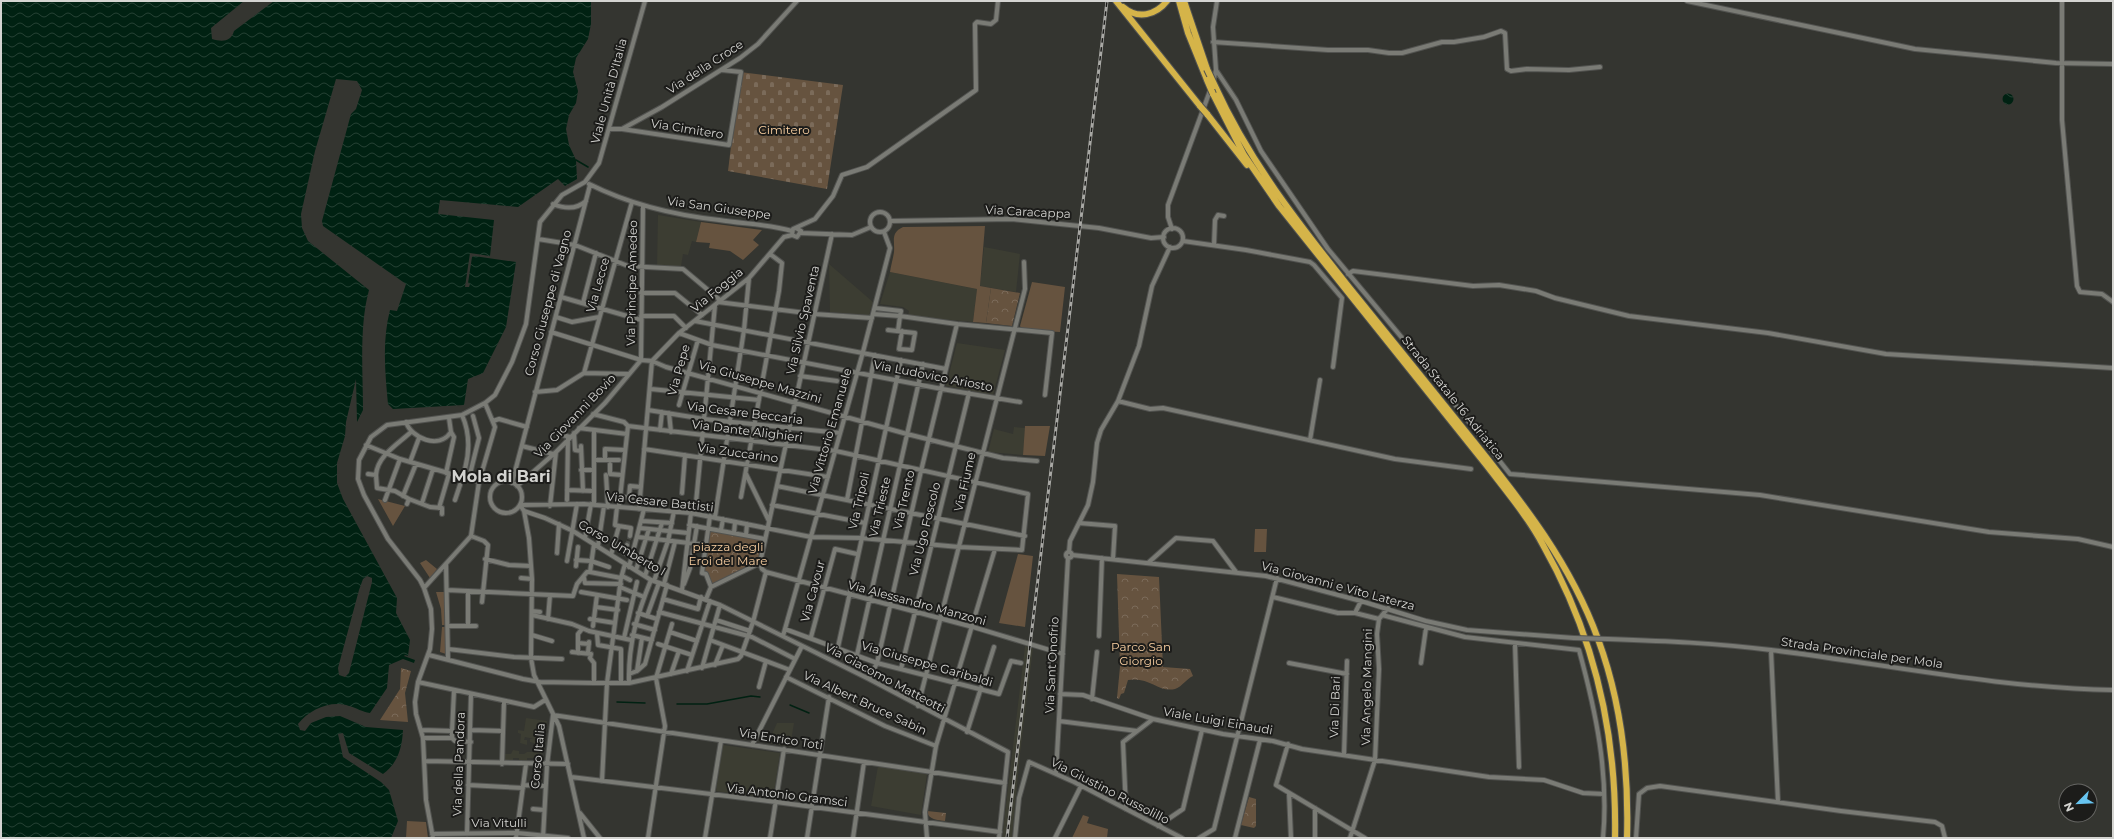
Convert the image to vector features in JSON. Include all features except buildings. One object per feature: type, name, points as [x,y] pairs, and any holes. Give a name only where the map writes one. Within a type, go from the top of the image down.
[{"type":"highway","points":[[1117,1],[1127,11],[1144,15],[1154,12],[1167,1]]},
{"type":"highway","points":[[1117,1],[1200,106],[1204,116],[1266,187]]},
{"type":"highway","name":"Strada Statale 16 Adriatica","points":[[1179,1],[1190,38],[1213,94],[1238,144],[1266,187],[1330,271],[1488,466],[1517,504],[1543,544],[1569,594],[1591,651],[1608,737],[1613,778],[1615,838]]},
{"type":"highway","name":"Strada Statale 16 Adriatica","points":[[1184,1],[1207,69],[1215,86],[1242,139],[1280,198],[1510,488],[1551,542],[1564,566],[1598,637],[1619,710],[1628,776],[1627,838]]},
{"type":"street","name":"Viale Unità D'Italia","points":[[585,182],[599,163],[610,130],[645,1]]},
{"type":"street","name":"Via della Croce","points":[[610,130],[622,129],[662,107],[722,70],[758,44],[797,1]]},
{"type":"street","points":[[871,227],[852,235],[801,233],[797,237],[793,231],[815,219],[833,196],[842,176],[867,167],[976,90],[975,24],[977,22],[991,24],[996,20],[998,1]]},
{"type":"street","points":[[1183,241],[1181,232],[1172,228],[1168,217],[1168,205],[1185,156],[1204,116],[1216,70],[1213,27],[1217,1]]},
{"type":"street","points":[[1687,1],[1812,26],[1898,46],[2062,62],[2113,64]]},
{"type":"street","points":[[2062,1],[2062,120],[2077,286],[2080,292],[2102,294],[2113,302]]},
{"type":"street","points":[[1213,42],[1321,50],[1368,50],[1402,53],[1442,42],[1454,42],[1477,38],[1501,31],[1505,33],[1507,69],[1511,71],[1527,69],[1569,70],[1600,67]]},
{"type":"street","name":"Via Cimitero","points":[[622,129],[729,146],[741,72],[722,70]]},
{"type":"street","points":[[1216,70],[1236,100],[1261,151],[1328,249],[1408,345],[1510,474],[1760,495],[1989,532],[2078,539],[2113,547]]},
{"type":"street","points":[[432,836],[426,800],[423,738],[415,708],[418,682],[429,655],[432,622],[430,609],[424,588],[385,533],[360,486],[358,466],[366,445],[382,428],[406,422],[449,418],[462,415],[485,403],[495,395],[503,382],[526,324],[540,222],[553,204],[562,195],[585,182]]},
{"type":"street","name":"Via San Giuseppe","points":[[585,182],[643,206],[703,218],[770,224],[793,231],[800,230],[801,233]]},
{"type":"street","name":"Corso Giuseppe di Vagno","points":[[512,482],[590,185]]},
{"type":"street","points":[[553,204],[568,208],[575,207],[586,200]]},
{"type":"street","name":"Via Lecce","points":[[584,373],[632,202]]},
{"type":"street","name":"Via Principe Amedeo","points":[[641,360],[641,267],[643,206]]},
{"type":"street","points":[[877,212],[887,215],[890,221],[889,228],[884,232],[878,232],[871,227],[871,217],[877,212]]},
{"type":"street","points":[[1214,245],[1215,220],[1218,215],[1224,216]]},
{"type":"street","name":"Via Caracappa","points":[[890,221],[1012,219],[1099,228],[1151,238],[1164,238]]},
{"type":"street","points":[[1172,228],[1166,232],[1164,238],[1165,243],[1170,247],[1176,248],[1183,241]]},
{"type":"street","name":"Via Foggia","points":[[652,361],[679,333],[749,278],[784,237],[793,231]]},
{"type":"street","name":"Via Vittorio Emanuele","points":[[783,636],[836,452],[844,416],[858,372],[890,248],[884,232]]},
{"type":"street","name":"Via Silvio Spaventa","points":[[760,563],[786,445],[788,428],[832,234]]},
{"type":"street","points":[[538,239],[575,245],[628,266],[683,269],[718,302],[814,314],[900,316],[957,324],[1052,333],[1045,395]]},
{"type":"street","points":[[1183,241],[1277,255],[1314,264],[1342,298],[1333,367]]},
{"type":"street","name":"Via Sant'Onofrio","points":[[1056,774],[1070,541],[1088,505],[1094,482],[1097,443],[1103,426],[1118,401],[1139,346],[1152,286],[1170,247]]},
{"type":"street","points":[[583,303],[596,254]]},
{"type":"street","points":[[741,497],[776,310],[782,263],[770,254]]},
{"type":"street","name":"Via Fiume","points":[[918,706],[958,547],[966,523],[982,452],[1026,289],[1024,262]]},
{"type":"street","points":[[1348,274],[1353,271],[1473,286],[1499,285],[1536,291],[1555,298],[1630,316],[1768,333],[1886,354],[2113,368]]},
{"type":"street","points":[[712,587],[706,574],[702,573],[708,528],[712,517],[724,461],[726,438],[744,330],[749,278]]},
{"type":"street","points":[[641,293],[675,293],[702,315]]},
{"type":"street","points":[[561,297],[641,318],[674,316],[686,328]]},
{"type":"street","points":[[682,590],[689,525],[693,513],[701,458],[714,324],[718,302]]},
{"type":"street","points":[[875,308],[901,311],[900,316],[900,331],[899,349],[912,350],[914,333],[900,331],[888,330]]},
{"type":"street","points":[[556,317],[572,322],[599,317]]},
{"type":"street","points":[[695,321],[946,369]]},
{"type":"street","name":"Via Trento","points":[[870,679],[878,663],[904,542],[957,324]]},
{"type":"street","name":"Via Giuseppe Mazzini","points":[[551,332],[641,360],[652,361],[709,379],[907,434],[1003,458],[1037,461]]},
{"type":"street","name":"Via Ludovico Ariosto","points":[[679,333],[712,345],[942,389],[1020,402]]},
{"type":"street","name":"Via Pepe","points":[[679,405],[698,340]]},
{"type":"street","points":[[847,500],[875,355]]},
{"type":"street","name":"Via Giovanni Bovio","points":[[517,486],[554,453],[618,389],[628,374],[641,360]]},
{"type":"street","name":"Via Tripoli","points":[[838,648],[857,554],[879,461],[900,360]]},
{"type":"street","points":[[630,567],[642,521],[640,498],[651,389],[652,361]]},
{"type":"street","name":"Via Trieste","points":[[857,655],[923,364]]},
{"type":"street","points":[[535,392],[557,390],[584,373],[628,374]]},
{"type":"street","points":[[800,376],[837,381]]},
{"type":"street","points":[[1310,440],[1320,380]]},
{"type":"street","points":[[651,389],[759,400]]},
{"type":"street","name":"Via Ugo Foscolo","points":[[901,668],[969,393]]},
{"type":"street","points":[[1118,401],[1150,409],[1163,408],[1395,459],[1471,469]]},
{"type":"street","points":[[424,588],[471,536],[474,528],[479,482],[495,427],[485,403]]},
{"type":"street","name":"Via Cesare Beccaria","points":[[648,410],[704,419],[729,420],[840,433]]},
{"type":"street","points":[[660,430],[662,412]]},
{"type":"street","points":[[669,413],[671,432]]},
{"type":"street","name":"Via Dante Alighieri","points":[[592,414],[624,422],[628,426],[646,429],[836,452],[1028,494],[1025,536]]},
{"type":"street","points":[[455,500],[463,476],[469,447],[467,428],[462,415]]},
{"type":"street","points":[[469,476],[478,438],[473,416]]},
{"type":"street","points":[[439,508],[448,474],[454,437],[451,432],[449,418]]},
{"type":"street","points":[[493,421],[499,419],[527,427]]},
{"type":"street","points":[[406,422],[411,432],[419,438],[427,440],[445,438],[451,432]]},
{"type":"street","points":[[628,426],[620,497],[615,525],[631,528],[630,536]]},
{"type":"street","points":[[579,428],[627,434]]},
{"type":"street","points":[[584,538],[594,491],[594,430]]},
{"type":"street","points":[[411,432],[387,454],[377,468],[377,488],[388,489],[403,496],[408,502],[422,503],[430,507],[442,508],[442,514]]},
{"type":"street","points":[[555,433],[569,438],[567,503]]},
{"type":"street","points":[[574,433],[575,450],[581,448],[583,491]]},
{"type":"street","points":[[410,462],[419,438]]},
{"type":"street","points":[[366,445],[400,459],[448,474],[469,476],[479,482]]},
{"type":"street","points":[[522,446],[554,453],[550,506]]},
{"type":"street","points":[[605,459],[605,449],[625,450]]},
{"type":"street","name":"Via Zuccarino","points":[[644,449],[828,476]]},
{"type":"street","points":[[682,493],[685,455]]},
{"type":"street","points":[[385,500],[400,459]]},
{"type":"street","points":[[594,460],[619,460]]},
{"type":"street","points":[[403,496],[416,464]]},
{"type":"street","points":[[610,464],[610,474],[622,475]]},
{"type":"street","points":[[422,503],[433,469]]},
{"type":"street","points":[[581,470],[594,470]]},
{"type":"street","points":[[746,473],[769,522]]},
{"type":"street","points":[[368,474],[376,475]]},
{"type":"street","points":[[590,572],[591,561],[606,506],[606,475]]},
{"type":"street","points":[[520,505],[512,512],[504,513],[497,510],[491,503],[490,494],[494,486],[503,481],[512,482],[517,486],[521,497],[520,505],[524,511]]},
{"type":"street","points":[[629,497],[630,486],[641,487]]},
{"type":"street","points":[[777,486],[1025,536]]},
{"type":"street","points":[[567,490],[594,491]]},
{"type":"street","points":[[620,497],[640,498]]},
{"type":"street","name":"Via Cesare Battisti","points":[[520,505],[550,506],[567,503],[674,511],[693,513],[811,537],[861,538],[958,547],[1022,550],[1025,536]]},
{"type":"street","points":[[567,561],[577,504]]},
{"type":"street","points":[[772,505],[817,516],[865,523]]},
{"type":"street","name":"Corso Umberto I","points":[[524,511],[573,531],[655,581],[706,599],[753,622]]},
{"type":"street","name":"Corso Italia","points":[[524,511],[529,538],[532,579],[532,658],[536,681],[553,715],[545,786],[543,836]]},
{"type":"street","points":[[647,616],[655,581],[668,541],[674,511]]},
{"type":"street","points":[[721,530],[723,519]]},
{"type":"street","points":[[642,521],[672,523]]},
{"type":"street","points":[[734,532],[735,522]]},
{"type":"street","points":[[645,576],[658,540],[662,523]]},
{"type":"street","points":[[1079,523],[1115,526],[1113,559]]},
{"type":"street","points":[[557,553],[559,524]]},
{"type":"street","points":[[746,535],[747,524]]},
{"type":"street","points":[[689,525],[734,532],[765,539]]},
{"type":"street","points":[[612,555],[619,526]]},
{"type":"street","points":[[682,590],[690,568],[697,526]]},
{"type":"street","points":[[640,528],[688,533]]},
{"type":"street","points":[[636,570],[649,529]]},
{"type":"street","points":[[471,536],[484,541],[488,545],[485,559],[482,602]]},
{"type":"street","points":[[638,537],[706,545]]},
{"type":"street","points":[[1148,563],[1176,538],[1213,542],[1236,572]]},
{"type":"street","points":[[629,674],[637,671],[644,664],[658,619],[675,542]]},
{"type":"street","points":[[627,546],[624,553],[633,556]]},
{"type":"street","points":[[576,566],[578,547]]},
{"type":"street","name":"Via Cavour","points":[[811,637],[835,549],[857,554]]},
{"type":"street","points":[[927,838],[925,812],[936,746],[995,549]]},
{"type":"street","name":"Via Giovanni e Vito Laterza","points":[[1070,555],[1236,572],[1277,578],[1388,608],[1426,621],[1467,630],[1608,639]]},
{"type":"street","points":[[1099,636],[1102,558]]},
{"type":"street","points":[[485,559],[509,565],[531,566]]},
{"type":"street","points":[[576,560],[591,561],[610,567]]},
{"type":"street","points":[[429,655],[536,681],[621,683],[656,678],[715,665],[738,659],[743,652],[753,622],[766,572],[762,569],[760,563],[712,587],[706,599],[698,609],[663,599]]},
{"type":"street","points":[[446,564],[448,660]]},
{"type":"street","points":[[602,781],[607,683],[618,610],[621,577],[625,564]]},
{"type":"street","points":[[447,590],[573,596],[577,584],[584,578],[587,572],[621,577],[630,580]]},
{"type":"street","name":"Via Alessandro Manzoni","points":[[766,572],[972,627],[1063,654]]},
{"type":"street","points":[[521,578],[532,579]]},
{"type":"street","points":[[584,578],[585,583],[621,586],[644,597]]},
{"type":"street","points":[[1199,838],[1214,829],[1277,578]]},
{"type":"street","points":[[629,682],[631,637],[634,624],[644,597],[655,581]]},
{"type":"street","points":[[624,638],[638,582]]},
{"type":"street","points":[[588,594],[590,584]]},
{"type":"street","points":[[468,592],[468,626]]},
{"type":"street","points":[[581,592],[627,600]]},
{"type":"street","points":[[548,619],[550,595]]},
{"type":"street","points":[[593,626],[592,620],[598,595]]},
{"type":"street","points":[[1273,597],[1338,613],[1355,613],[1380,617],[1465,637],[1579,650],[1597,724],[1601,750],[1604,794],[1603,838]]},
{"type":"street","points":[[687,671],[702,625],[706,599]]},
{"type":"street","points":[[1355,613],[1361,601]]},
{"type":"street","points":[[702,668],[720,605]]},
{"type":"street","points":[[596,607],[618,610]]},
{"type":"street","name":"Via Angelo Mangini","points":[[1350,838],[1375,760],[1379,669],[1377,634],[1380,617],[1388,608]]},
{"type":"street","points":[[532,613],[540,612]]},
{"type":"street","points":[[659,612],[702,625],[752,637],[795,658]]},
{"type":"street","points":[[532,613],[548,619],[572,624],[582,629],[597,633],[624,638],[631,637],[652,640]]},
{"type":"street","points":[[638,613],[658,619]]},
{"type":"street","points":[[592,620],[615,623]]},
{"type":"street","points":[[716,620],[750,631]]},
{"type":"street","name":"Via Giacomo Matteotti","points":[[753,622],[870,679],[944,720],[1008,752],[1005,783]]},
{"type":"street","points":[[634,624],[655,630]]},
{"type":"street","points":[[648,838],[665,731],[656,678],[672,624]]},
{"type":"street","points":[[448,626],[476,626]]},
{"type":"street","points":[[1421,663],[1426,628]]},
{"type":"street","points":[[578,653],[578,634],[582,629]]},
{"type":"street","name":"Via Giuseppe Garibaldi","points":[[785,629],[811,637],[878,663],[927,674],[999,694],[1011,661],[1021,662]]},
{"type":"street","points":[[670,632],[697,641]]},
{"type":"street","points":[[597,633],[598,645],[621,648],[621,683]]},
{"type":"street","points":[[532,635],[552,641]]},
{"type":"street","points":[[637,671],[642,638]]},
{"type":"street","name":"Strada Provinciale per Mola","points":[[1608,639],[1691,642],[1771,650],[1897,669],[1985,680],[2113,690]]},
{"type":"street","points":[[710,640],[790,670]]},
{"type":"street","points":[[578,644],[589,643],[588,653],[591,654],[590,658],[594,663],[594,683]]},
{"type":"street","points":[[658,644],[692,655]]},
{"type":"street","points":[[715,665],[723,644]]},
{"type":"street","points":[[1516,644],[1519,767]]},
{"type":"street","points":[[752,745],[802,646]]},
{"type":"street","points":[[967,732],[994,648]]},
{"type":"street","points":[[448,649],[532,658],[562,659]]},
{"type":"street","points":[[1771,650],[1778,802]]},
{"type":"street","points":[[671,674],[679,651]]},
{"type":"street","points":[[572,652],[588,653]]},
{"type":"street","points":[[1092,699],[1097,652]]},
{"type":"street","points":[[759,688],[766,661]]},
{"type":"street","name":"Via Di Bari","points":[[1344,754],[1347,661]]},
{"type":"street","points":[[1289,663],[1347,674]]},
{"type":"street","name":"Via Albert Bruce Sabin","points":[[786,677],[885,726],[936,746]]},
{"type":"street","points":[[418,682],[471,695],[534,707],[545,700]]},
{"type":"street","points":[[452,738],[454,691]]},
{"type":"street","name":"Viale Luigi Einaudi","points":[[1060,694],[1083,696],[1152,719],[1237,737],[1288,744],[1302,749],[1344,754],[1489,777],[1544,780],[1583,793],[1604,794]]},
{"type":"street","name":"Via della Pandora","points":[[467,834],[471,742],[471,695]]},
{"type":"street","points":[[807,838],[829,697]]},
{"type":"street","points":[[502,764],[504,702]]},
{"type":"street","points":[[553,715],[559,726],[584,838]]},
{"type":"street","name":"Via Enrico Toti","points":[[553,715],[1005,783]]},
{"type":"street","points":[[1126,809],[1123,742],[1152,719]]},
{"type":"street","points":[[1059,720],[1137,731]]},
{"type":"street","points":[[421,730],[452,731]]},
{"type":"street","points":[[471,730],[503,731]]},
{"type":"street","points":[[1158,826],[1183,809],[1202,730]]},
{"type":"street","points":[[423,738],[452,738],[455,741],[471,742]]},
{"type":"street","points":[[1235,838],[1260,740]]},
{"type":"street","points":[[705,838],[721,741]]},
{"type":"street","points":[[1288,744],[1276,785],[1365,838]]},
{"type":"street","points":[[770,838],[784,749]]},
{"type":"street","points":[[425,761],[547,765],[568,764]]},
{"type":"street","points":[[853,838],[864,762]]},
{"type":"street","name":"Via Giustino Russolillo","points":[[1015,838],[1019,798],[1029,762],[1081,786],[1182,838]]},
{"type":"street","points":[[516,838],[526,764]]},
{"type":"street","name":"Via Antonio Gramsci","points":[[571,777],[776,802],[811,808],[1000,832]]},
{"type":"street","points":[[999,838],[1005,783]]},
{"type":"street","points":[[468,784],[545,786]]},
{"type":"street","points":[[1055,838],[1081,786]]},
{"type":"street","points":[[1636,838],[1637,800],[1639,794],[1647,788],[1669,786],[1778,802],[1935,822],[1942,826],[1945,838]]},
{"type":"street","points":[[1289,793],[1291,838]]},
{"type":"street","points":[[1315,808],[1315,838]]},
{"type":"street","points":[[534,809],[544,810]]},
{"type":"street","points":[[579,812],[600,838]]},
{"type":"street","points":[[1170,832],[1170,838]]},
{"type":"street","name":"Via Vitulli","points":[[432,836],[467,834],[482,836],[517,833],[568,838]]},
{"type":"shaded area","points":[[658,215],[701,222],[696,242],[692,241],[688,255],[683,254],[681,266],[657,267]]},
{"type":"shaded area","points":[[984,247],[1020,254],[1016,292],[980,286]]},
{"type":"shaded area","points":[[829,264],[873,302],[869,315],[830,312]]},
{"type":"shaded area","points":[[890,272],[977,289],[973,322],[908,316],[909,311],[903,307],[880,304]]},
{"type":"shaded area","points":[[957,343],[1005,350],[993,395],[946,386]]},
{"type":"shaded area","points":[[1014,427],[1025,428],[1023,455],[988,452],[994,429],[1013,434]]},
{"type":"shaded area","points":[[1025,646],[1033,648],[1020,754],[1012,838],[1002,838]]},
{"type":"shaded area","points":[[526,718],[547,721],[541,758],[527,758],[527,762],[519,762],[519,758],[513,758],[513,761],[505,761],[505,754],[511,754],[513,750],[519,751],[519,754],[537,752],[537,744],[530,742],[530,739],[534,739],[525,737],[524,740],[527,740],[527,745],[520,743],[521,734],[518,733],[518,730],[524,731]]},
{"type":"shaded area","points":[[777,723],[794,723],[790,747],[768,743]]},
{"type":"shaded area","points":[[723,745],[780,753],[773,799],[716,791]]},
{"type":"shaded area","points":[[878,766],[927,774],[921,815],[871,806]]},
{"type":"green space","name":"Cimitero","points":[[740,72],[843,85],[827,189],[728,171]]},
{"type":"green space","points":[[701,222],[762,230],[753,240],[759,245],[743,260],[730,251],[709,248],[710,243],[696,242]]},
{"type":"green space","points":[[985,226],[980,286],[991,288],[986,323],[973,322],[977,289],[890,272],[894,252],[895,235],[899,229],[903,227]]},
{"type":"green space","points":[[1032,282],[1065,287],[1060,332],[1022,330],[1020,326]]},
{"type":"green space","points":[[991,288],[1020,293],[1012,326],[986,323]]},
{"type":"green space","points":[[1025,426],[1050,426],[1045,456],[1023,455]]},
{"type":"green space","points":[[378,499],[405,506],[393,526]]},
{"type":"green space","name":"piazza degli Eroi del Mare","points":[[710,529],[761,539],[764,542],[759,562],[712,586],[703,572]]},
{"type":"green space","points":[[1255,529],[1267,529],[1266,552],[1254,552]]},
{"type":"green space","points":[[1018,554],[1033,556],[1025,627],[999,623]]},
{"type":"green space","points":[[426,560],[437,569],[430,578],[420,563]]},
{"type":"green space","name":"Parco San Giorgio","points":[[1117,574],[1159,577],[1163,667],[1190,669],[1193,676],[1178,688],[1169,690],[1142,680],[1128,680],[1124,693],[1121,694],[1119,699],[1117,698],[1120,667]]},
{"type":"green space","points":[[436,592],[444,592],[445,625],[442,625],[441,609]]},
{"type":"green space","points":[[442,627],[446,627],[446,654],[440,652]]},
{"type":"green space","points":[[401,668],[411,671],[405,693],[408,722],[380,720],[400,689]]},
{"type":"green space","points":[[1249,797],[1256,799],[1256,826],[1254,828],[1241,825]]},
{"type":"green space","points":[[927,811],[946,813],[945,821],[931,818]]},
{"type":"green space","points":[[1083,815],[1089,817],[1087,823],[1108,829],[1107,838],[1072,838]]},
{"type":"green space","points":[[407,821],[426,822],[428,838],[406,838]]},
{"type":"water","points":[[1,1],[244,1],[211,28],[212,39],[223,41],[231,37],[234,31],[274,1],[591,1],[591,24],[588,39],[576,58],[573,72],[578,91],[576,103],[569,115],[566,129],[569,145],[576,160],[577,179],[565,186],[558,179],[518,207],[440,200],[438,214],[494,220],[490,256],[470,253],[465,287],[469,287],[470,284],[468,283],[472,257],[474,256],[516,262],[506,327],[483,373],[468,379],[464,405],[393,409],[388,404],[385,357],[387,322],[390,310],[397,311],[406,284],[323,226],[322,221],[351,114],[356,109],[362,90],[357,81],[336,79],[315,151],[301,214],[302,228],[308,241],[369,290],[363,334],[363,410],[357,422],[356,379],[346,422],[345,436],[337,463],[337,483],[343,499],[397,598],[396,613],[410,640],[408,656],[404,656],[415,660],[414,663],[403,659],[389,665],[387,688],[370,713],[342,704],[328,705],[308,714],[298,724],[300,730],[305,731],[311,723],[326,717],[340,716],[366,727],[403,730],[402,743],[396,760],[383,774],[349,753],[343,733],[338,734],[343,757],[381,782],[389,790],[398,821],[391,838],[1,838]],"holes":[[[367,576],[372,578],[349,673],[345,677],[339,675],[338,668],[359,590],[363,579]]]},
{"type":"water","points":[[2008,93],[2012,95],[2014,99],[2012,103],[2008,105],[2004,103],[2002,99],[2004,95]]},
{"type":"waterway","points":[[576,160],[588,167]]},
{"type":"waterway","points":[[677,704],[707,704],[751,696],[760,697]]},
{"type":"waterway","points":[[617,702],[645,703]]},
{"type":"waterway","points":[[790,705],[809,713]]},
{"type":"tunnel","points":[[463,477],[464,473]]},
{"type":"tunnel","points":[[460,485],[462,480]]},
{"type":"tunnel","points":[[627,545],[630,536]]},
{"type":"railway","points":[[1007,838],[1107,1]]},
{"type":"district","name":"Mola di Bari","points":[[501,476]]}]
